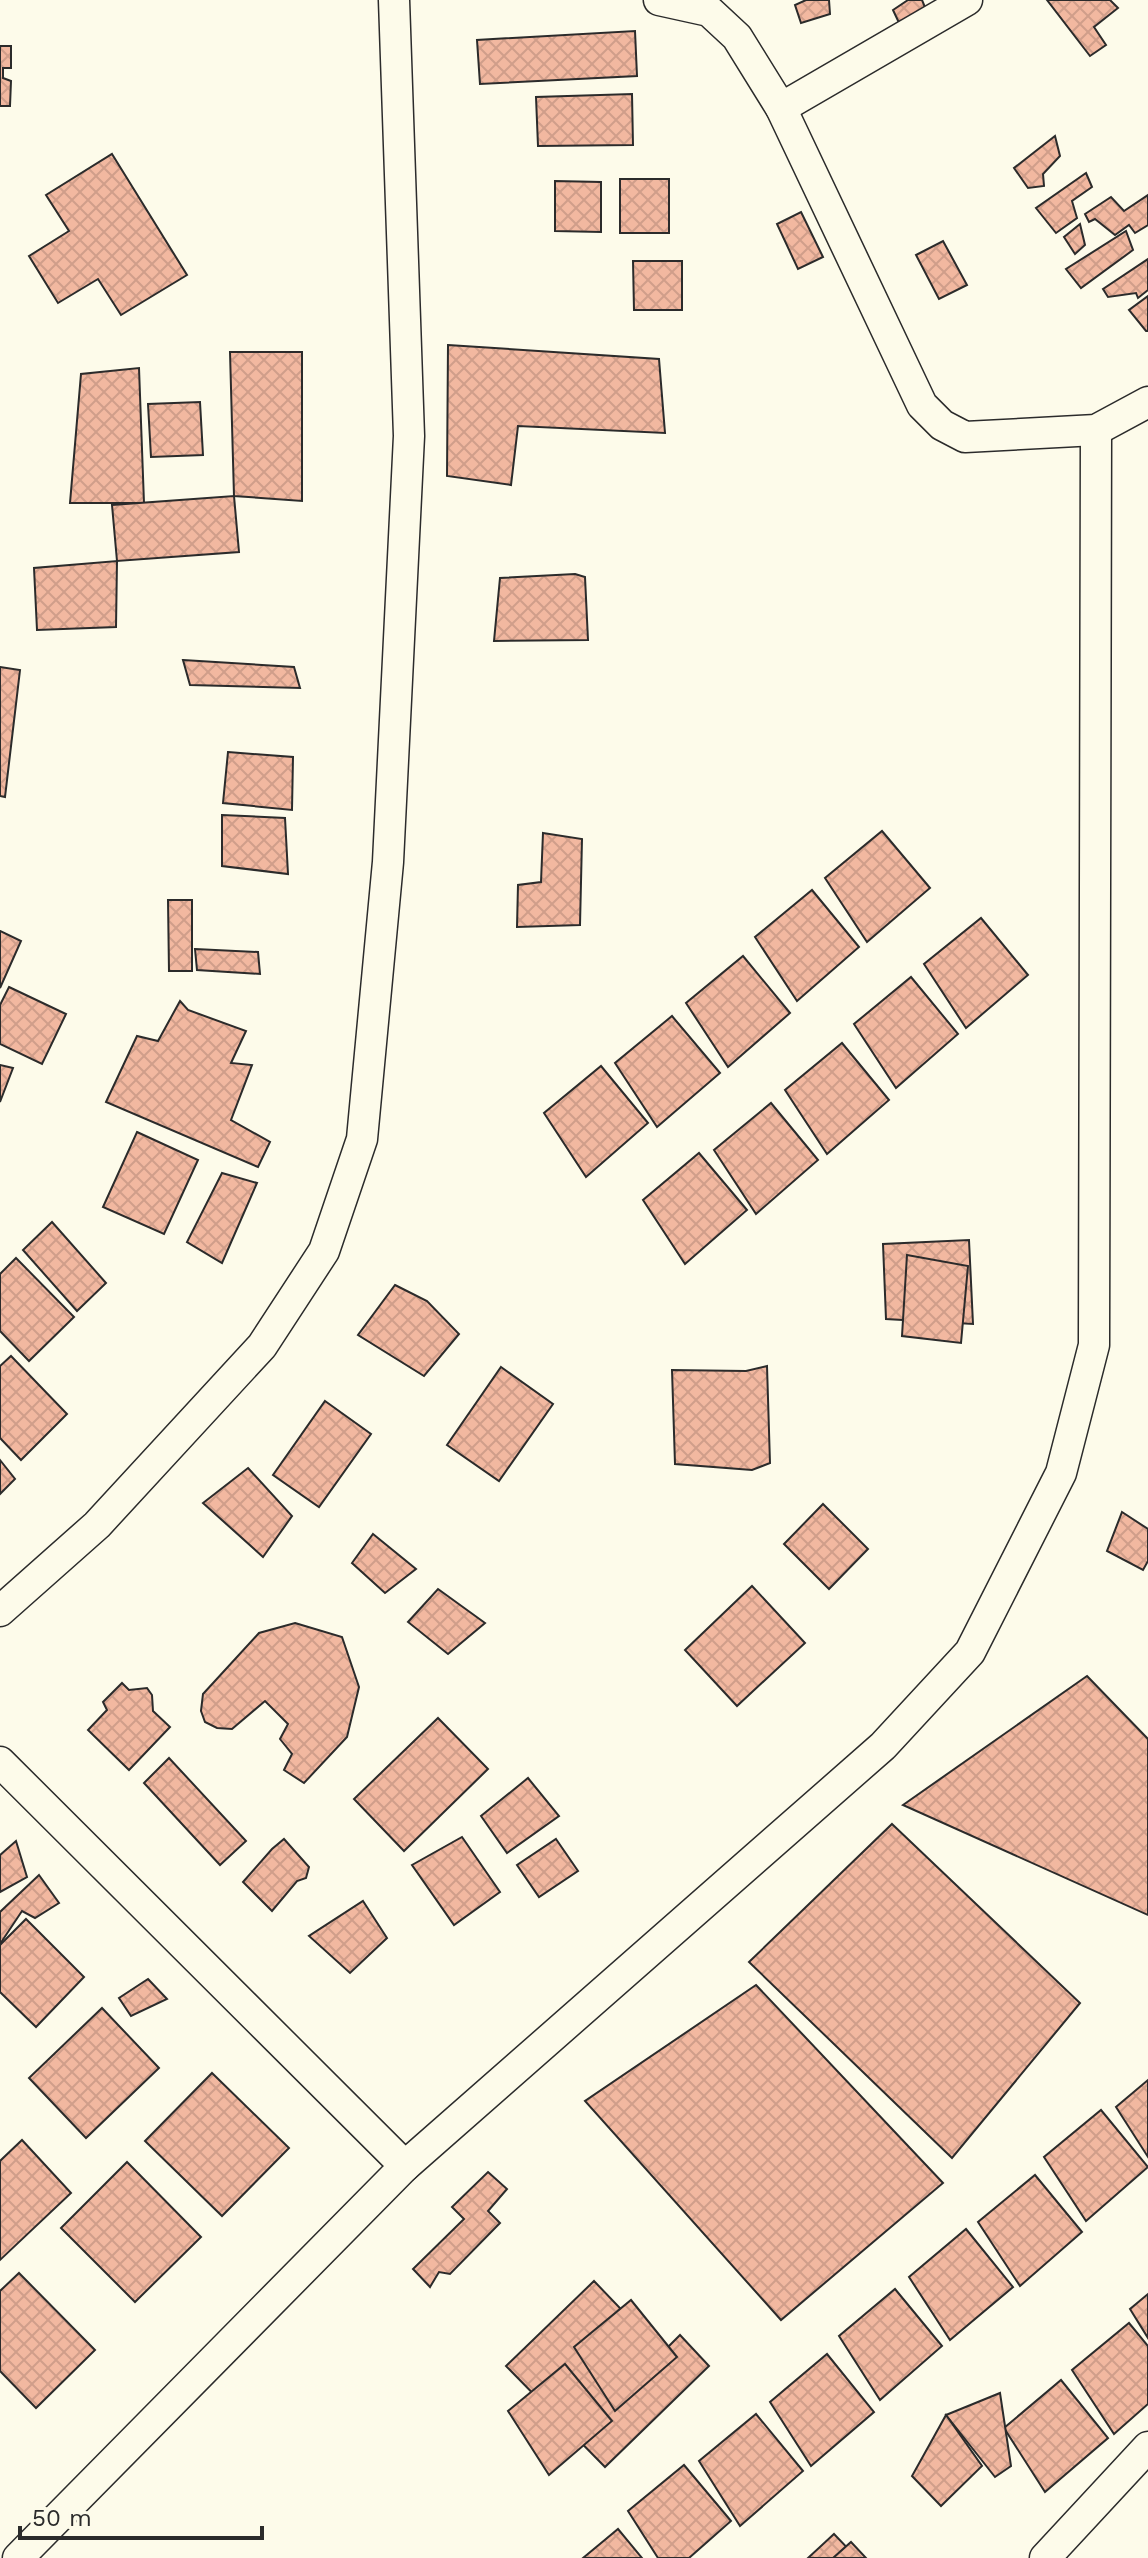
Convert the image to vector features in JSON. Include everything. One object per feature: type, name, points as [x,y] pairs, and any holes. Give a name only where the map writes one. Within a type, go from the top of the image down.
[{"type":"street","points":[[0,1611],[97,1525],[262,1346],[324,1251],[362,1139],[388,862],[409,436],[394,0]]},
{"type":"street","points":[[659,0],[709,11],[737,37],[781,108],[922,405],[942,425],[965,437],[1096,430],[1148,402]]},
{"type":"street","points":[[781,108],[967,0]]},
{"type":"street","points":[[18,2558],[405,2166],[883,1746],[970,1652],[1061,1473],[1094,1345],[1096,430]]},
{"type":"street","points":[[0,1762],[405,2166]]},
{"type":"street","points":[[1045,2558],[1148,2447]]},
{"type":"building","points":[[806,0],[829,0],[830,14],[801,23],[795,5]]},
{"type":"building","points":[[908,0],[922,0],[927,12],[901,27],[893,10]]},
{"type":"building","points":[[1047,0],[1110,0],[1118,8],[1094,27],[1106,45],[1090,56]]},
{"type":"building","points":[[635,31],[637,76],[480,84],[477,40]]},
{"type":"building","points":[[0,46],[11,46],[11,68],[3,68],[3,78],[11,81],[10,106],[0,106]]},
{"type":"building","points":[[632,94],[633,145],[538,146],[536,97]]},
{"type":"building","points":[[1055,136],[1060,156],[1043,174],[1044,186],[1028,188],[1014,168]]},
{"type":"building","points":[[112,154],[187,275],[121,315],[98,279],[58,303],[29,256],[69,231],[46,195]]},
{"type":"building","points":[[1086,173],[1092,187],[1072,201],[1077,218],[1056,233],[1036,208]]},
{"type":"building","points":[[620,179],[669,179],[669,233],[620,233]]},
{"type":"building","points":[[555,181],[601,182],[601,232],[555,231]]},
{"type":"building","points":[[1148,195],[1148,225],[1135,233],[1129,225],[1115,235],[1095,219],[1089,222],[1085,214],[1111,197],[1124,211]]},
{"type":"building","points":[[801,212],[823,257],[798,269],[777,224]]},
{"type":"building","points":[[1080,224],[1085,245],[1075,254],[1064,237]]},
{"type":"building","points":[[1126,231],[1133,250],[1081,288],[1066,269]]},
{"type":"building","points":[[943,241],[967,285],[939,299],[916,255]]},
{"type":"building","points":[[1148,259],[1148,290],[1138,298],[1136,293],[1108,297],[1103,289]]},
{"type":"building","points":[[633,261],[682,261],[682,310],[634,310]]},
{"type":"building","points":[[1148,296],[1148,331],[1146,331],[1129,310]]},
{"type":"building","points":[[448,345],[659,359],[665,433],[518,426],[511,485],[447,476]]},
{"type":"building","points":[[230,352],[302,352],[302,501],[234,496]]},
{"type":"building","points":[[139,368],[144,503],[70,503],[81,374]]},
{"type":"building","points":[[200,402],[203,455],[151,457],[148,404]]},
{"type":"building","points":[[234,496],[239,552],[117,561],[112,505]]},
{"type":"building","points":[[117,561],[116,627],[37,630],[34,568]]},
{"type":"building","points":[[575,574],[585,577],[588,640],[494,641],[500,578]]},
{"type":"building","points":[[183,660],[294,667],[300,688],[190,685]]},
{"type":"building","points":[[0,667],[20,670],[5,797],[0,796]]},
{"type":"building","points":[[228,752],[293,757],[292,810],[223,803]]},
{"type":"building","points":[[222,815],[285,818],[288,874],[222,866]]},
{"type":"building","points":[[882,831],[930,888],[867,942],[825,878]]},
{"type":"building","points":[[543,833],[582,839],[580,925],[517,927],[518,885],[541,882]]},
{"type":"building","points":[[812,890],[859,947],[797,1001],[755,937]]},
{"type":"building","points":[[168,900],[192,900],[192,971],[169,971]]},
{"type":"building","points":[[981,918],[1028,975],[966,1028],[924,964]]},
{"type":"building","points":[[0,931],[21,941],[0,988]]},
{"type":"building","points":[[195,949],[258,952],[260,974],[197,970]]},
{"type":"building","points":[[743,956],[790,1013],[728,1067],[686,1003]]},
{"type":"building","points":[[911,977],[958,1034],[896,1088],[854,1024]]},
{"type":"building","points":[[9,987],[66,1014],[42,1064],[0,1044],[0,1005]]},
{"type":"building","points":[[180,1001],[188,1010],[246,1031],[231,1063],[252,1065],[231,1120],[270,1142],[258,1167],[106,1102],[137,1036],[158,1041]]},
{"type":"building","points":[[672,1016],[720,1073],[657,1127],[615,1063]]},
{"type":"building","points":[[842,1043],[889,1100],[827,1154],[785,1090]]},
{"type":"building","points":[[0,1065],[13,1068],[0,1102]]},
{"type":"building","points":[[601,1066],[648,1123],[586,1177],[544,1113]]},
{"type":"building","points":[[771,1103],[818,1160],[756,1214],[714,1150]]},
{"type":"building","points":[[137,1132],[198,1160],[164,1234],[103,1207]]},
{"type":"building","points":[[699,1153],[747,1210],[685,1264],[643,1200]]},
{"type":"building","points":[[222,1173],[257,1183],[222,1263],[187,1242]]},
{"type":"building","points":[[52,1222],[106,1283],[77,1311],[23,1250]]},
{"type":"building","points":[[969,1240],[973,1324],[886,1319],[883,1244]]},
{"type":"building","points":[[907,1255],[968,1266],[961,1343],[902,1336]]},
{"type":"building","points":[[16,1258],[74,1317],[29,1361],[0,1331],[0,1274]]},
{"type":"building","points":[[395,1285],[427,1301],[459,1334],[424,1376],[358,1335]]},
{"type":"building","points":[[11,1356],[67,1414],[21,1460],[0,1438],[0,1366]]},
{"type":"building","points":[[767,1366],[770,1463],[752,1470],[675,1464],[672,1370],[746,1371]]},
{"type":"building","points":[[501,1367],[553,1404],[499,1481],[447,1445]]},
{"type":"building","points":[[325,1401],[371,1434],[319,1507],[273,1475]]},
{"type":"building","points":[[0,1460],[15,1479],[0,1494]]},
{"type":"building","points":[[248,1468],[292,1516],[263,1557],[203,1503]]},
{"type":"building","points":[[823,1504],[868,1549],[829,1589],[784,1544]]},
{"type":"building","points":[[1122,1512],[1148,1529],[1148,1561],[1143,1570],[1107,1551]]},
{"type":"building","points":[[373,1534],[416,1569],[385,1593],[352,1563]]},
{"type":"building","points":[[752,1586],[805,1643],[737,1706],[685,1650]]},
{"type":"building","points":[[438,1589],[485,1623],[448,1654],[408,1622]]},
{"type":"building","points":[[295,1623],[342,1637],[359,1687],[347,1737],[304,1783],[284,1770],[292,1754],[280,1739],[288,1724],[265,1701],[232,1729],[217,1728],[205,1722],[201,1711],[203,1694],[259,1633]]},
{"type":"building","points":[[1087,1676],[1148,1739],[1148,1915],[903,1805]]},
{"type":"building","points":[[122,1683],[129,1690],[147,1688],[152,1695],[153,1711],[170,1727],[129,1770],[88,1730],[107,1710],[103,1702]]},
{"type":"building","points":[[438,1718],[488,1769],[404,1851],[354,1799]]},
{"type":"building","points":[[169,1758],[246,1841],[220,1865],[144,1783]]},
{"type":"building","points":[[528,1778],[559,1816],[507,1853],[481,1816]]},
{"type":"building","points":[[892,1824],[1080,2003],[952,2158],[749,1962]]},
{"type":"building","points":[[462,1837],[500,1892],[454,1925],[412,1865]]},
{"type":"building","points":[[284,1839],[309,1867],[306,1878],[297,1881],[272,1911],[243,1882]]},
{"type":"building","points":[[556,1839],[578,1871],[539,1897],[517,1865]]},
{"type":"building","points":[[16,1841],[27,1877],[0,1892],[0,1855]]},
{"type":"building","points":[[39,1875],[59,1903],[35,1918],[22,1911],[0,1944],[0,1912]]},
{"type":"building","points":[[363,1901],[387,1938],[350,1973],[309,1936]]},
{"type":"building","points":[[26,1919],[84,1977],[36,2027],[0,1992],[0,1945]]},
{"type":"building","points":[[148,1979],[167,1999],[131,2016],[119,1998]]},
{"type":"building","points":[[756,1985],[943,2183],[781,2320],[585,2101]]},
{"type":"building","points":[[102,2008],[159,2068],[86,2138],[29,2078]]},
{"type":"building","points":[[212,2073],[289,2148],[222,2216],[145,2141]]},
{"type":"building","points":[[1148,2080],[1148,2157],[1116,2107]]},
{"type":"building","points":[[1101,2110],[1148,2167],[1086,2221],[1044,2157]]},
{"type":"building","points":[[22,2140],[71,2193],[0,2260],[0,2161]]},
{"type":"building","points":[[127,2162],[201,2237],[135,2302],[61,2228]]},
{"type":"building","points":[[488,2172],[507,2189],[488,2211],[500,2223],[450,2274],[439,2272],[430,2287],[413,2269],[464,2219],[452,2207]]},
{"type":"building","points":[[1035,2175],[1082,2232],[1020,2286],[978,2222]]},
{"type":"building","points":[[966,2229],[1013,2287],[950,2340],[909,2277]]},
{"type":"building","points":[[19,2273],[95,2350],[36,2408],[0,2371],[0,2291]]},
{"type":"building","points":[[594,2281],[661,2351],[644,2367],[646,2369],[680,2335],[709,2366],[605,2467],[506,2366]]},
{"type":"building","points":[[895,2289],[942,2346],[880,2400],[839,2336]]},
{"type":"building","points":[[1148,2294],[1148,2338],[1130,2309]]},
{"type":"building","points":[[631,2300],[677,2357],[615,2411],[574,2347]]},
{"type":"building","points":[[1129,2323],[1148,2346],[1148,2404],[1114,2434],[1072,2370]]},
{"type":"building","points":[[827,2354],[874,2412],[811,2466],[770,2402]]},
{"type":"building","points":[[565,2364],[612,2421],[549,2475],[508,2411]]},
{"type":"building","points":[[1061,2380],[1108,2438],[1045,2492],[1004,2428]]},
{"type":"building","points":[[1000,2393],[1011,2466],[995,2477],[946,2415]]},
{"type":"building","points":[[756,2414],[803,2471],[740,2526],[699,2461]]},
{"type":"building","points":[[946,2415],[982,2466],[941,2506],[912,2476]]},
{"type":"building","points":[[684,2465],[731,2521],[689,2558],[658,2558],[628,2511]]},
{"type":"building","points":[[618,2529],[642,2558],[583,2558]]},
{"type":"building","points":[[834,2534],[857,2558],[808,2558]]},
{"type":"building","points":[[851,2542],[866,2558],[833,2558]]}]
